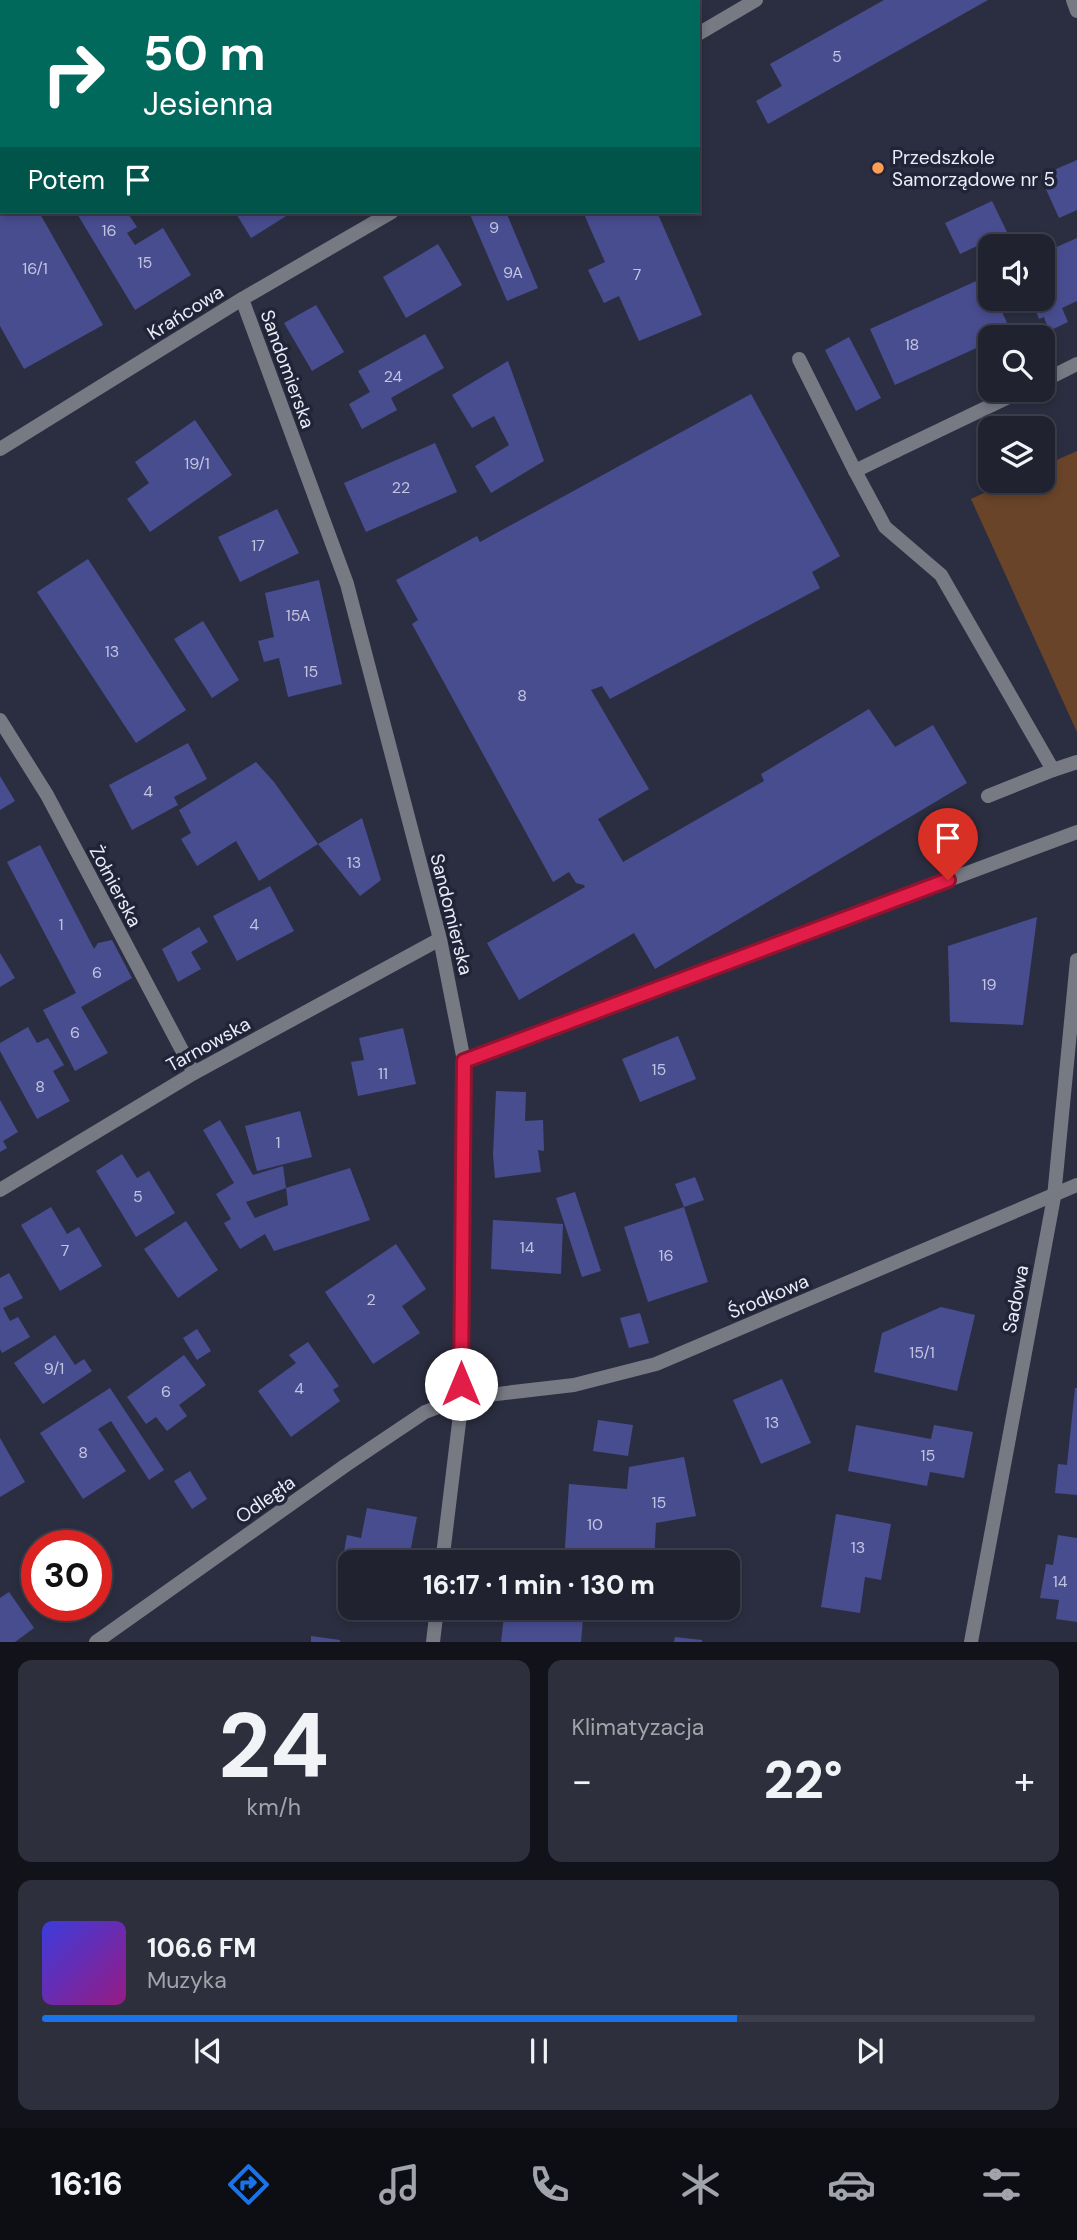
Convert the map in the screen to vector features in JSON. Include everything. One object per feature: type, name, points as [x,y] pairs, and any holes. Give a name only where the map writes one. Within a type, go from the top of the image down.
[{"type":"street","points":[[700,33],[756,0]]},
{"type":"street","points":[[1073,0],[1077,11]]},
{"type":"street","name":"Krańcowa","points":[[0,449],[242,299],[389,214]]},
{"type":"street","name":"Sandomierska","points":[[242,299],[347,584],[440,939],[464,1061],[462,1398],[444,1550]]},
{"type":"street","points":[[799,359],[885,527],[941,575],[1054,770]]},
{"type":"street","points":[[1055,375],[1077,364]]},
{"type":"street","points":[[855,471],[998,402]]},
{"type":"street","name":"Żołnierska","points":[[0,720],[47,795],[194,1073]]},
{"type":"street","points":[[988,796],[1077,762]]},
{"type":"street","points":[[464,1061],[1077,832]]},
{"type":"street","name":"Tarnowska","points":[[0,1190],[194,1073],[440,939]]},
{"type":"street","name":"Sadowa","points":[[971,1642],[1054,1197],[1077,960]]},
{"type":"street","name":"Środkowa","points":[[462,1398],[574,1385],[656,1364],[1077,1185]]},
{"type":"street","name":"Odległa","points":[[96,1642],[425,1412],[462,1398]]},
{"type":"street","points":[[433,1642],[436,1620]]},
{"type":"shaded area","points":[[1077,451],[1077,732],[971,499],[984,493],[1055,493],[1055,461]]},
{"type":"building","points":[[884,0],[988,0],[768,124],[756,101],[782,86],[770,64]]},
{"type":"building","points":[[1077,160],[1077,210],[1059,218],[1040,176]]},
{"type":"building","points":[[992,201],[1007,232],[978,234],[978,246],[960,254],[945,223]]},
{"type":"building","points":[[0,214],[40,214],[103,325],[24,369],[0,326]]},
{"type":"building","points":[[77,214],[128,214],[137,227],[127,233],[135,245],[163,228],[191,275],[135,310]]},
{"type":"building","points":[[236,214],[289,214],[251,238]]},
{"type":"building","points":[[470,214],[507,214],[538,288],[507,301]]},
{"type":"building","points":[[584,214],[658,214],[702,315],[639,341],[619,296],[604,303],[588,270],[605,262]]},
{"type":"building","points":[[1077,238],[1077,301],[1062,308],[1068,322],[1055,328],[1055,325],[1047,325],[1044,317],[1039,319],[1036,311],[1055,311],[1055,248]]},
{"type":"building","points":[[438,244],[462,285],[406,318],[383,277]]},
{"type":"building","points":[[978,280],[978,311],[1002,311],[1008,325],[978,325],[978,347],[895,385],[870,329]]},
{"type":"building","points":[[316,305],[344,352],[312,371],[284,323]]},
{"type":"building","points":[[425,334],[444,368],[391,398],[397,410],[362,429],[349,404],[370,392],[358,371]]},
{"type":"building","points":[[849,337],[881,398],[856,411],[825,350]]},
{"type":"building","points":[[508,361],[544,461],[491,493],[475,466],[509,445],[494,416],[472,428],[452,395]]},
{"type":"building","points":[[751,394],[840,556],[812,572],[820,588],[610,699],[602,686],[591,690],[649,789],[598,819],[623,862],[764,781],[761,774],[869,709],[895,747],[933,725],[967,783],[655,969],[634,933],[519,1000],[487,943],[585,887],[576,883],[569,872],[553,882],[412,624],[418,620],[396,580],[477,536],[480,542]]},
{"type":"building","points":[[195,420],[232,475],[150,532],[127,499],[149,483],[135,462]]},
{"type":"building","points":[[435,443],[457,492],[366,532],[344,483]]},
{"type":"building","points":[[277,509],[299,553],[240,582],[218,537]]},
{"type":"building","points":[[88,559],[186,710],[136,743],[37,592]]},
{"type":"building","points":[[319,580],[342,684],[288,697],[279,658],[264,662],[258,641],[274,637],[265,593]]},
{"type":"building","points":[[203,621],[239,680],[212,698],[174,639]]},
{"type":"building","points":[[188,743],[207,779],[174,797],[178,805],[132,830],[109,785]]},
{"type":"building","points":[[256,762],[274,782],[318,844],[259,881],[236,841],[197,866],[181,839],[191,833],[179,810]]},
{"type":"building","points":[[0,776],[15,801],[0,810]]},
{"type":"building","points":[[362,818],[381,880],[360,896],[318,844]]},
{"type":"building","points":[[40,845],[94,949],[98,943],[112,940],[132,978],[81,1007],[108,1053],[75,1071],[43,1010],[76,993],[7,862]]},
{"type":"building","points":[[270,886],[294,931],[237,961],[213,916]]},
{"type":"building","points":[[1037,917],[1023,1025],[950,1022],[948,946]]},
{"type":"building","points":[[199,927],[208,942],[191,952],[201,969],[178,982],[162,949]]},
{"type":"building","points":[[0,953],[15,978],[0,987]]},
{"type":"building","points":[[28,1027],[37,1043],[48,1038],[64,1065],[53,1071],[70,1101],[37,1119],[0,1051],[0,1043]]},
{"type":"building","points":[[403,1028],[416,1084],[358,1096],[351,1062],[364,1060],[359,1038]]},
{"type":"building","points":[[678,1036],[696,1079],[640,1102],[622,1059]]},
{"type":"building","points":[[496,1091],[526,1092],[525,1121],[543,1120],[544,1151],[538,1150],[541,1172],[495,1178],[493,1155]]},
{"type":"building","points":[[0,1100],[18,1132],[3,1141],[7,1148],[0,1152]]},
{"type":"building","points":[[300,1111],[312,1157],[257,1171],[245,1126]]},
{"type":"building","points":[[220,1120],[253,1175],[283,1166],[286,1188],[350,1168],[370,1220],[274,1251],[265,1234],[240,1249],[224,1223],[231,1219],[216,1194],[234,1183],[203,1130]],"holes":[[[286,1188],[288,1205],[255,1218],[246,1202]]]},
{"type":"building","points":[[122,1154],[137,1178],[149,1171],[175,1213],[136,1237],[96,1171]]},
{"type":"building","points":[[695,1177],[704,1200],[684,1207],[675,1184]]},
{"type":"building","points":[[575,1192],[601,1271],[582,1277],[556,1198]]},
{"type":"building","points":[[51,1207],[67,1234],[79,1227],[102,1266],[60,1291],[21,1225]]},
{"type":"building","points":[[684,1207],[708,1282],[648,1302],[624,1227]]},
{"type":"building","points":[[493,1220],[563,1224],[561,1274],[491,1269]]},
{"type":"building","points":[[186,1221],[218,1270],[178,1298],[144,1249]]},
{"type":"building","points":[[396,1244],[426,1289],[402,1306],[420,1333],[373,1364],[325,1292]]},
{"type":"building","points":[[9,1273],[23,1298],[3,1308],[10,1321],[18,1317],[30,1337],[2,1353],[0,1278]]},
{"type":"building","points":[[941,1307],[975,1315],[957,1391],[874,1372],[882,1333]]},
{"type":"building","points":[[640,1313],[649,1343],[629,1348],[620,1318]]},
{"type":"building","points":[[197,1329],[211,1351],[197,1360],[183,1338]]},
{"type":"building","points":[[55,1335],[75,1365],[84,1359],[92,1371],[43,1404],[14,1363]]},
{"type":"building","points":[[308,1342],[339,1386],[333,1390],[340,1401],[291,1437],[258,1391],[296,1363],[289,1355]]},
{"type":"building","points":[[184,1355],[206,1385],[179,1405],[187,1416],[167,1431],[156,1417],[146,1424],[127,1397]]},
{"type":"building","points":[[782,1379],[811,1443],[761,1464],[733,1400]]},
{"type":"building","points":[[110,1388],[164,1470],[149,1480],[111,1421],[98,1429],[126,1471],[83,1499],[40,1433]]},
{"type":"building","points":[[1075,1388],[1077,1495],[1055,1493],[1058,1464],[1067,1465]]},
{"type":"building","points":[[598,1420],[633,1425],[628,1456],[593,1451]]},
{"type":"building","points":[[856,1425],[931,1439],[934,1425],[973,1432],[964,1478],[930,1472],[927,1486],[848,1471]]},
{"type":"building","points":[[0,1438],[25,1482],[0,1497]]},
{"type":"building","points":[[684,1457],[696,1516],[656,1523],[655,1550],[565,1550],[569,1484],[627,1489],[629,1467]]},
{"type":"building","points":[[190,1471],[207,1499],[192,1509],[174,1481]]},
{"type":"building","points":[[367,1508],[417,1517],[411,1550],[344,1550],[347,1535],[361,1538]]},
{"type":"building","points":[[836,1514],[891,1524],[881,1580],[865,1577],[860,1613],[821,1607]]},
{"type":"building","points":[[1058,1535],[1077,1538],[1077,1622],[1056,1619],[1059,1600],[1040,1598],[1046,1564],[1053,1565]]},
{"type":"building","points":[[9,1592],[21,1609],[21,1621],[29,1621],[34,1628],[15,1642],[0,1642],[0,1598]]},
{"type":"building","points":[[504,1620],[583,1620],[581,1642],[501,1642]]},
{"type":"building","points":[[311,1636],[340,1640],[340,1642],[311,1642]]},
{"type":"building","points":[[675,1637],[702,1640],[702,1642],[674,1642]]},
{"type":"place","name":"Przedszkole Samorządowe nr 5","points":[[878,168]]},
{"type":"route","points":[[461,1384],[464,1061],[948,880]]}]
